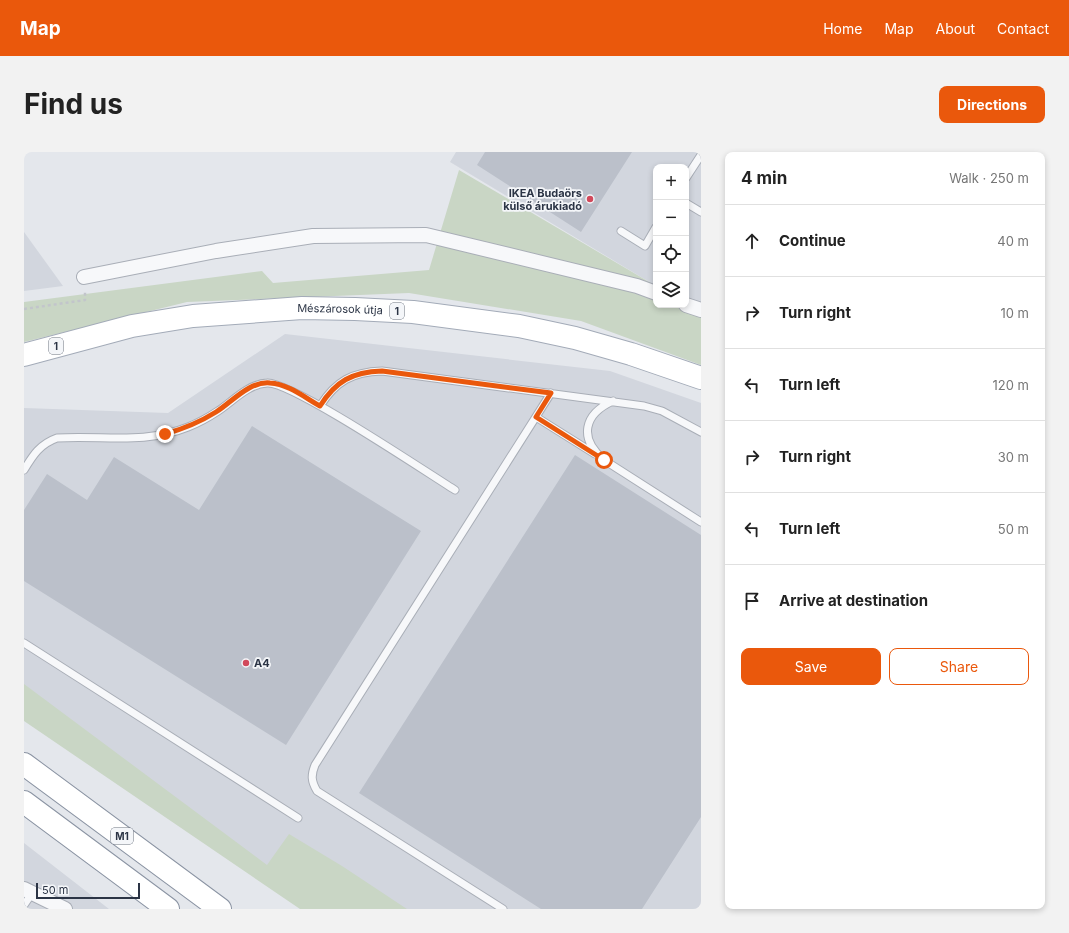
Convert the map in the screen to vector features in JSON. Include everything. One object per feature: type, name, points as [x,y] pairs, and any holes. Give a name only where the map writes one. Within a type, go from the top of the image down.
[{"type":"main road","name":"Mészárosok útja","points":[[24,355],[132,326],[193,316],[302,308],[355,309],[413,312],[519,326],[575,338],[631,354],[701,378]]},
{"type":"main road","name":"M1","points":[[24,764],[220,909]]},
{"type":"main road","points":[[24,802],[168,909]]},
{"type":"main road","points":[[24,815],[76,841]]},
{"type":"street","points":[[84,277],[216,251],[313,236],[426,235],[637,286],[653,292]]},
{"type":"street","points":[[689,306],[701,310]]},
{"type":"street","points":[[28,890],[65,909]]},
{"type":"lane","points":[[689,173],[701,155]]},
{"type":"lane","points":[[689,205],[701,212]]},
{"type":"lane","points":[[621,231],[645,246],[653,232]]},
{"type":"lane","points":[[320,406],[336,384],[367,372],[382,371],[644,406],[662,411],[701,432]]},
{"type":"lane","points":[[24,470],[37,449],[46,442],[57,438],[140,439],[165,434],[190,426],[217,412],[256,385],[268,382],[279,384],[320,406],[455,490]]},
{"type":"lane","points":[[503,909],[317,791],[312,783],[312,774],[320,758],[551,393]]},
{"type":"lane","points":[[604,460],[595,452],[588,441],[588,429],[592,416],[600,407],[614,401]]},
{"type":"lane","points":[[536,417],[701,522]]},
{"type":"lane","points":[[24,643],[298,818]]},
{"type":"lane","points":[[24,905],[28,890]]},
{"type":"path","points":[[24,309],[85,300],[84,277]]},
{"type":"shaded area","points":[[456,152],[701,152],[701,313],[689,306],[689,164],[653,164],[653,284],[450,162]]},
{"type":"shaded area","points":[[24,232],[63,286],[24,291]]},
{"type":"shaded area","points":[[285,334],[610,371],[701,403],[701,909],[321,909],[24,685],[24,408],[168,413]]},
{"type":"shaded area","points":[[24,843],[109,909],[24,909]]},
{"type":"green space","points":[[459,170],[653,284],[653,308],[689,308],[689,307],[701,313],[701,365],[581,321],[409,293],[187,302],[24,342],[24,302],[262,271],[273,283],[429,270]]},
{"type":"green space","points":[[24,684],[267,865],[289,834],[342,866],[407,909],[300,909],[24,721]]},
{"type":"building","points":[[485,152],[632,152],[581,232],[477,165]]},
{"type":"building","name":"A4","points":[[252,426],[421,531],[286,745],[24,581],[24,510],[47,474],[87,500],[114,457],[199,510]]},
{"type":"building","points":[[575,455],[701,535],[701,817],[642,909],[541,909],[359,793]]},
{"type":"place","name":"IKEA Budaörs külső árukiadó","points":[[590,199]]},
{"type":"place","name":"A4","points":[[246,663]]},
{"type":"route","points":[[165,434],[190,426],[217,412],[256,385],[268,382],[279,384],[289,388],[320,406],[336,384],[352,376],[367,372],[382,371],[551,393],[536,417],[604,460]]}]
